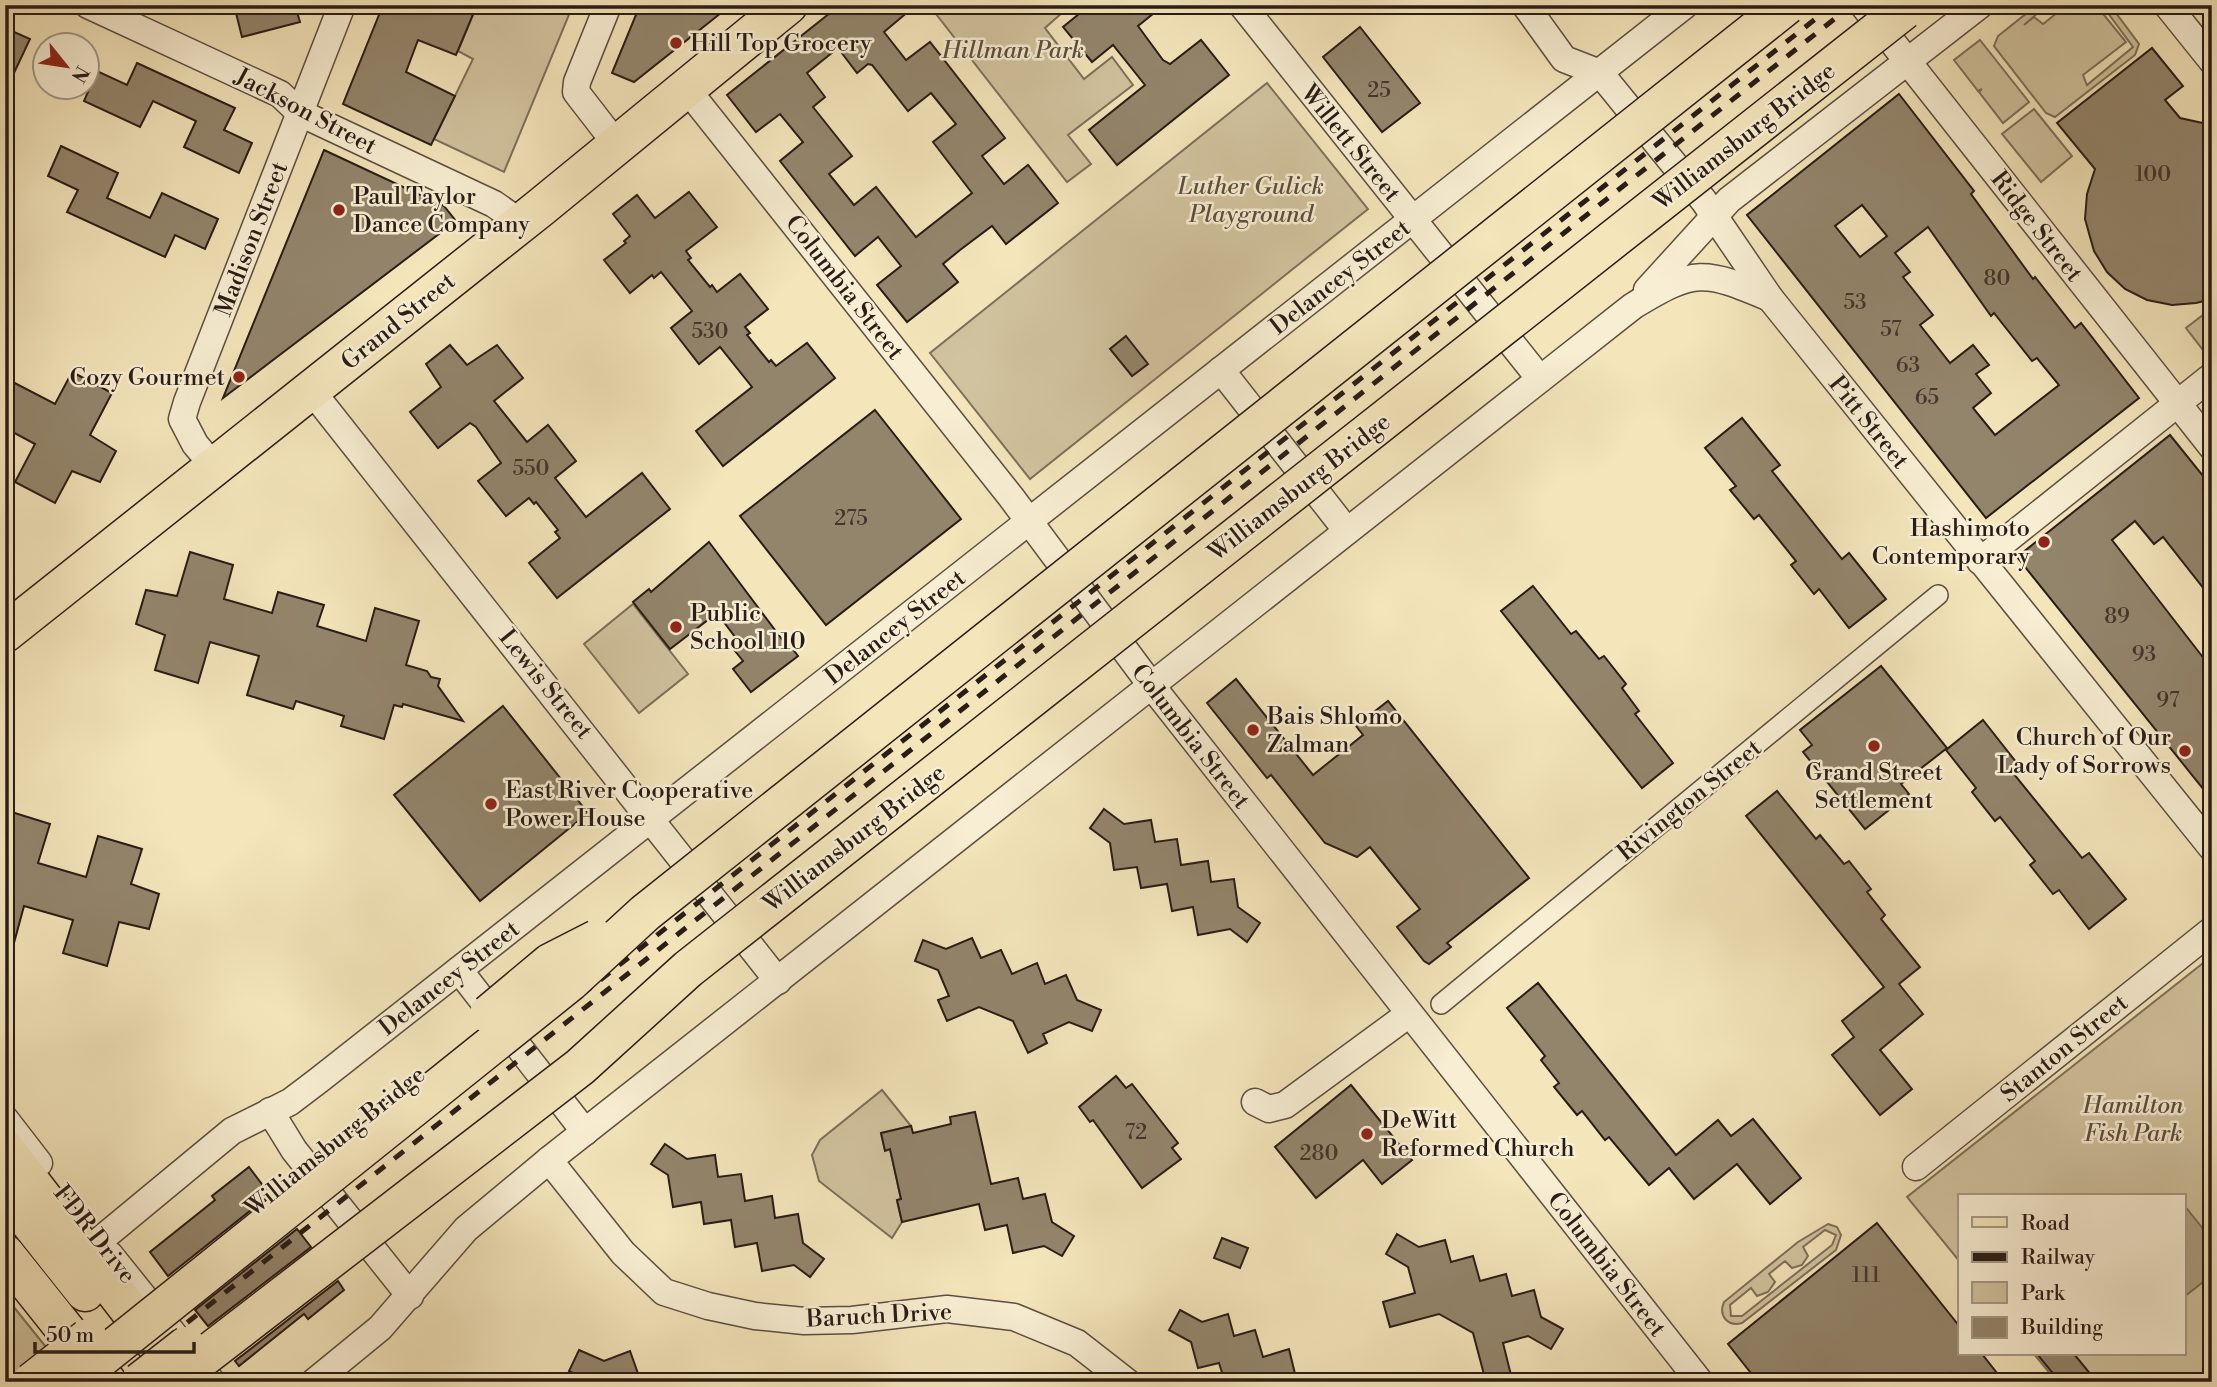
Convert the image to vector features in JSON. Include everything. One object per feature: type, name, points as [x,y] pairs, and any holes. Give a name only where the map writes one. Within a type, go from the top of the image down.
[{"type":"main road","name":"Grand Street","points":[[5,633],[521,223],[788,5]]},
{"type":"main road","name":"Williamsburg Bridge","points":[[71,1382],[560,991],[645,913],[1787,5]]},
{"type":"main road","name":"Williamsburg Bridge","points":[[171,1382],[580,1067],[688,969],[1907,8]]},
{"type":"main road","name":"Williamsburg Bridge","points":[[32,1382],[262,1201],[550,963],[645,913]]},
{"type":"main road","name":"Williamsburg Bridge","points":[[140,1382],[561,1054],[688,969]]},
{"type":"main road","points":[[5,1149],[185,1382]]},
{"type":"main road","name":"FDR Drive","points":[[5,1191],[156,1382]]},
{"type":"main road","points":[[5,1254],[107,1382]]},
{"type":"street","name":"Jackson Street","points":[[88,5],[280,94],[300,113],[494,204],[521,223]]},
{"type":"street","name":"Madison Street","points":[[215,468],[195,444],[183,419],[342,5]]},
{"type":"street","points":[[608,5],[576,82],[576,92],[617,145]]},
{"type":"street","name":"Willett Street","points":[[1242,5],[1540,379]]},
{"type":"street","points":[[1525,5],[1563,59],[1600,73]]},
{"type":"street","name":"Delancey Street","points":[[99,1241],[232,1131],[309,1087],[460,970],[1685,5]]},
{"type":"street","name":"Ridge Street","points":[[1863,5],[2212,447]]},
{"type":"street","points":[[1633,306],[1713,215],[1980,5]]},
{"type":"street","points":[[2168,5],[2212,61]]},
{"type":"street","name":"Pitt Street","points":[[1600,73],[1713,215],[1770,298],[2212,848]]},
{"type":"street","name":"Columbia Street","points":[[686,88],[1030,521],[1151,685],[1700,1382]]},
{"type":"street","points":[[314,1382],[380,1328],[466,1229],[549,1160],[1633,306],[1669,284],[1698,276],[1724,279],[1770,298]]},
{"type":"street","points":[[1221,370],[1347,531]]},
{"type":"street","points":[[1980,561],[2212,376]]},
{"type":"street","name":"Lewis Street","points":[[311,390],[652,818],[778,981]]},
{"type":"street","name":"Rivington Street","points":[[1441,1004],[1938,595]]},
{"type":"street","name":"Stanton Street","points":[[1916,1167],[2212,930]]},
{"type":"street","points":[[460,970],[585,1132]]},
{"type":"street","points":[[1255,1102],[1269,1109],[1285,1105],[1409,1014]]},
{"type":"street","points":[[270,1111],[294,1150],[410,1296]]},
{"type":"street","name":"FDR Drive","points":[[5,1119],[212,1382]]},
{"type":"street","name":"Baruch Drive","points":[[549,1160],[622,1253],[664,1292],[755,1316],[804,1321],[884,1317],[947,1308],[1014,1317],[1077,1343],[1127,1382]]},
{"type":"green space","points":[[477,5],[573,5],[504,172],[434,139],[473,59],[458,51]]},
{"type":"green space","name":"Hillman Park","points":[[929,5],[1071,5],[1045,28],[1084,79],[1112,57],[1133,85],[1068,135],[1091,164],[1067,182]]},
{"type":"green space","points":[[2037,5],[2047,5],[2024,25],[2034,17],[2043,24],[2067,5],[2096,5],[2126,42],[2083,75],[2087,85],[2133,47],[2102,5],[2110,5],[2139,44],[2135,55],[2055,117],[2046,113],[1994,46],[1998,36]]},
{"type":"green space","points":[[1980,40],[2029,102],[2003,123],[1979,92],[1982,89],[1978,91],[1954,60]]},
{"type":"green space","name":"Luther Gulick Playground","points":[[1267,83],[1368,209],[1030,479],[930,353]]},
{"type":"green space","points":[[2034,109],[2072,156],[2041,182],[2002,134]]},
{"type":"green space","points":[[2212,308],[2212,343],[2203,350],[2186,328]]},
{"type":"green space","points":[[633,604],[688,674],[639,713],[584,644]]},
{"type":"green space","name":"Hamilton Fish Park","points":[[2212,956],[2212,1382],[2057,1382],[2036,1356],[2186,1356],[2186,1194],[1958,1194],[1958,1260],[1907,1197]]},
{"type":"green space","points":[[882,1090],[911,1126],[881,1133],[885,1150],[890,1149],[901,1199],[897,1201],[902,1222],[892,1238],[819,1181],[812,1155],[820,1140]]},
{"type":"green space","points":[[1828,1224],[1837,1227],[1841,1235],[1836,1250],[1742,1323],[1729,1322],[1722,1312],[1724,1302],[1798,1242]],"holes":[[[1825,1230],[1836,1235],[1832,1245],[1742,1316],[1731,1316],[1730,1305],[1751,1288],[1757,1296],[1768,1292],[1775,1282],[1769,1274],[1785,1261],[1792,1268],[1802,1265],[1808,1256],[1803,1247]]]},
{"type":"green space","points":[[5,1296],[74,1382],[5,1382]]},
{"type":"shaded area","points":[[2186,1208],[2212,1240],[2212,1275],[2186,1295]]},
{"type":"building","points":[[234,5],[295,5],[300,22],[242,37]]},
{"type":"building","points":[[383,5],[477,5],[456,55],[418,40],[406,72],[455,96],[431,145],[343,104]]},
{"type":"building","points":[[640,5],[731,5],[634,82],[612,73]]},
{"type":"building","points":[[840,5],[916,5],[884,32],[906,60],[930,42],[1005,138],[982,156],[1004,184],[1028,165],[1058,203],[1006,244],[992,226],[960,250],[943,264],[958,282],[907,322],[877,285],[901,266],[878,237],[855,256],[780,161],[803,142],[780,114],[756,132],[727,95]],"holes":[[[838,48],[857,73],[868,64],[872,65],[908,111],[931,93],[956,124],[933,142],[972,193],[916,237],[876,187],[854,205],[829,174],[852,156],[813,107],[825,97],[807,73]]]},
{"type":"building","points":[[1090,5],[1164,5],[1138,26],[1163,60],[1170,64],[1201,40],[1229,75],[1117,165],[1089,130],[1145,85],[1113,45],[1092,62],[1063,27]]},
{"type":"building","points":[[1360,27],[1420,103],[1382,132],[1323,57]]},
{"type":"building","points":[[5,28],[30,39],[5,92]]},
{"type":"building","points":[[2152,48],[2183,86],[2165,100],[2180,118],[2212,125],[2212,299],[2196,303],[2172,305],[2147,300],[2125,289],[2107,272],[2094,251],[2085,219],[2087,194],[2095,169],[2057,123]]},
{"type":"building","points":[[137,63],[235,108],[224,130],[252,143],[239,173],[184,147],[196,121],[153,101],[140,127],[86,102],[102,102],[102,73],[127,85]]},
{"type":"building","points":[[1899,94],[1974,191],[1971,194],[2033,279],[2035,277],[2075,328],[2081,323],[2139,398],[1986,518],[1747,215]],"holes":[[[1862,205],[1887,236],[1860,257],[1835,226]],[[1928,227],[1991,316],[1994,313],[2032,361],[2037,358],[2059,385],[1995,435],[1973,408],[1991,393],[1976,374],[1989,365],[1973,345],[1950,363],[1920,325],[1933,315],[1903,277],[1910,272],[1895,253]]]},
{"type":"building","points":[[61,146],[118,173],[107,198],[150,218],[162,193],[218,219],[205,249],[175,235],[165,257],[67,212],[78,190],[48,176]]},
{"type":"building","points":[[324,150],[444,206],[456,221],[223,398]]},
{"type":"building","points":[[689,192],[717,227],[686,251],[691,258],[688,260],[717,292],[740,274],[768,309],[745,327],[750,333],[747,335],[769,362],[771,360],[776,366],[807,343],[835,378],[723,466],[696,431],[752,387],[720,347],[699,364],[671,328],[692,311],[661,272],[654,278],[652,275],[630,293],[604,260],[626,243],[624,241],[630,236],[613,214],[637,195],[655,218]]},
{"type":"building","points":[[1126,336],[1148,364],[1132,376],[1110,349]]},
{"type":"building","points":[[450,345],[467,365],[497,345],[523,378],[494,401],[527,442],[548,425],[576,461],[555,478],[586,517],[642,473],[670,509],[557,598],[529,563],[560,538],[555,532],[558,530],[536,502],[534,504],[529,498],[506,516],[478,481],[501,463],[476,427],[470,423],[438,448],[410,412],[441,387],[426,364]]},
{"type":"building","points":[[72,372],[112,393],[90,435],[116,451],[100,482],[72,471],[55,503],[15,482],[35,444],[5,428],[5,378],[55,404]]},
{"type":"building","points":[[875,410],[961,519],[826,625],[740,516]]},
{"type":"building","points":[[1742,418],[1780,465],[1772,471],[1842,559],[1849,553],[1886,599],[1849,628],[1819,589],[1814,594],[1791,565],[1796,561],[1759,515],[1754,519],[1730,490],[1736,486],[1705,448]]},
{"type":"building","points":[[2170,435],[2212,487],[2212,599],[2163,537],[2154,544],[2135,521],[2112,540],[2212,669],[2212,800],[2017,557]]},
{"type":"building","name":"Public School 110","points":[[709,542],[784,642],[786,640],[798,656],[751,692],[733,669],[743,661],[731,646],[738,641],[717,613],[670,649],[633,602],[649,589],[651,592]]},
{"type":"building","points":[[190,552],[233,565],[224,599],[272,613],[278,592],[324,605],[317,626],[366,641],[375,608],[419,621],[406,665],[427,671],[431,677],[440,679],[438,686],[463,721],[403,704],[402,707],[394,705],[384,739],[341,726],[344,716],[296,701],[293,709],[247,695],[259,656],[210,642],[198,683],[155,670],[165,635],[136,624],[146,590],[177,596]]},
{"type":"building","points":[[1533,586],[1571,634],[1576,631],[1599,659],[1604,656],[1626,684],[1622,688],[1639,711],[1635,714],[1673,763],[1642,788],[1501,611]]},
{"type":"building","name":"Grand Street Settlement","points":[[1881,666],[1947,748],[1901,784],[1909,794],[1865,829],[1803,752],[1812,745],[1800,730]]},
{"type":"building","points":[[1236,679],[1313,775],[1363,735],[1356,726],[1388,701],[1529,878],[1447,943],[1451,947],[1429,964],[1424,961],[1397,927],[1420,909],[1370,847],[1357,857],[1325,843],[1271,775],[1267,778],[1207,703]]},
{"type":"building","name":"East River Cooperative Power House","points":[[503,706],[588,813],[480,901],[394,795]]},
{"type":"building","points":[[1983,720],[2020,767],[2013,773],[2082,858],[2089,853],[2126,899],[2089,929],[2059,890],[2053,894],[2030,865],[2035,861],[2000,817],[1995,821],[1972,792],[1976,788],[1946,750]]},
{"type":"building","points":[[1777,791],[1816,839],[1820,835],[1844,864],[1849,861],[1871,889],[1867,892],[1885,915],[1881,919],[1920,967],[1899,984],[1923,1014],[1880,1050],[1912,1089],[1880,1115],[1832,1055],[1854,1037],[1842,1021],[1884,987],[1746,816]]},
{"type":"building","points":[[1104,809],[1124,824],[1151,820],[1155,842],[1177,839],[1181,865],[1208,861],[1211,882],[1234,879],[1238,907],[1260,923],[1247,942],[1230,929],[1198,935],[1193,907],[1172,911],[1167,884],[1141,888],[1137,867],[1114,870],[1110,843],[1090,828]]},
{"type":"building","points":[[5,810],[50,824],[38,863],[86,877],[98,836],[142,849],[131,884],[159,894],[149,929],[119,922],[107,966],[63,953],[73,920],[24,906],[11,954],[5,953]]},
{"type":"building","points":[[972,938],[981,958],[1001,950],[1012,974],[1037,963],[1045,984],[1066,975],[1077,1000],[1101,1010],[1092,1031],[1069,1022],[1043,1034],[1047,1043],[1028,1053],[1013,1021],[979,1007],[947,1021],[938,1000],[949,996],[938,970],[915,961],[923,940],[946,949]]},
{"type":"building","points":[[1538,983],[1676,1155],[1718,1120],[1731,1136],[1753,1119],[1801,1178],[1770,1204],[1737,1164],[1694,1199],[1669,1168],[1649,1185],[1609,1137],[1605,1140],[1582,1111],[1577,1115],[1554,1087],[1559,1083],[1541,1060],[1545,1056],[1507,1008]]},
{"type":"building","points":[[1116,1076],[1126,1088],[1132,1084],[1178,1143],[1172,1148],[1181,1159],[1142,1188],[1093,1120],[1090,1122],[1079,1107]]},
{"type":"building","points":[[1351,1085],[1412,1160],[1382,1184],[1363,1160],[1316,1198],[1275,1147]]},
{"type":"building","points":[[975,1112],[991,1184],[1018,1178],[1023,1199],[1045,1194],[1052,1222],[1074,1236],[1062,1256],[1044,1246],[1013,1253],[1007,1225],[985,1230],[979,1204],[902,1222],[897,1200],[901,1199],[890,1149],[885,1151],[881,1133],[911,1126],[913,1133],[951,1124],[950,1117]]},
{"type":"building","points":[[665,1144],[687,1159],[715,1155],[718,1177],[741,1174],[745,1201],[772,1196],[775,1218],[798,1214],[803,1243],[824,1259],[810,1277],[794,1265],[762,1271],[757,1243],[735,1247],[731,1220],[704,1224],[701,1202],[673,1207],[668,1175],[651,1164]]},
{"type":"building","points":[[249,1167],[270,1195],[168,1276],[150,1252],[215,1200],[212,1196]]},
{"type":"building","points":[[1877,1223],[1958,1324],[1958,1356],[1984,1356],[2004,1382],[1956,1382],[1950,1373],[1939,1382],[1758,1382],[1728,1344]]},
{"type":"building","points":[[297,1229],[311,1247],[208,1326],[195,1310]]},
{"type":"building","points":[[1397,1234],[1419,1247],[1445,1240],[1451,1262],[1473,1256],[1480,1281],[1506,1274],[1512,1296],[1534,1290],[1541,1317],[1563,1329],[1551,1349],[1528,1336],[1503,1343],[1511,1375],[1486,1382],[1473,1333],[1439,1314],[1390,1327],[1383,1302],[1415,1293],[1408,1267],[1386,1254]]},
{"type":"building","points":[[1222,1238],[1248,1248],[1240,1268],[1214,1258]]},
{"type":"building","points":[[338,1281],[344,1290],[308,1319],[304,1314],[239,1366],[235,1361]]},
{"type":"building","points":[[1180,1310],[1202,1322],[1228,1314],[1234,1336],[1255,1330],[1263,1357],[1289,1349],[1297,1382],[1252,1382],[1251,1377],[1225,1382],[1219,1363],[1198,1368],[1191,1342],[1169,1330]]},
{"type":"building","points":[[579,1350],[604,1361],[630,1351],[641,1382],[589,1382],[569,1371]]},
{"type":"building","points":[[2039,1356],[2076,1356],[2097,1382],[2060,1382]]},
{"type":"railway","points":[[92,1382],[1833,5]]},
{"type":"railway","points":[[112,1382],[1852,5]]},
{"type":"place","name":"Hill Top Grocery","points":[[676,43]]},
{"type":"place","name":"Paul Taylor Dance Company","points":[[339,210]]},
{"type":"place","name":"Cozy Gourmet","points":[[239,377]]},
{"type":"place","name":"Hashimoto Contemporary","points":[[2044,542]]},
{"type":"place","name":"Public School 110","points":[[676,627]]},
{"type":"place","name":"Bais Shlomo Zalman","points":[[1253,730]]},
{"type":"place","name":"Grand Street Settlement","points":[[1874,746]]},
{"type":"place","name":"Church of Our Lady of Sorrows","points":[[2185,751]]},
{"type":"place","name":"East River Cooperative Power House","points":[[491,804]]},
{"type":"place","name":"DeWitt Reformed Church","points":[[1367,1134]]}]
